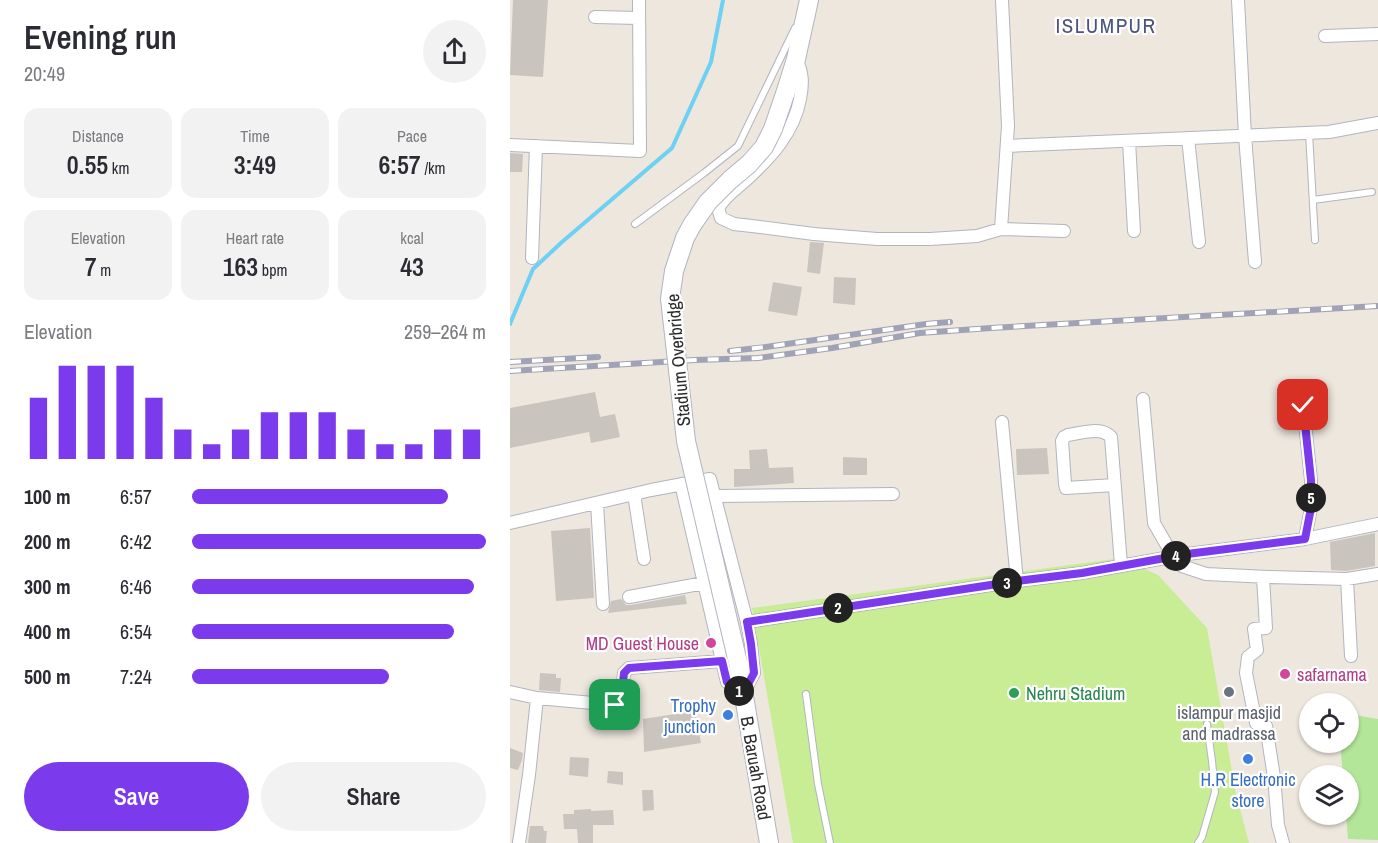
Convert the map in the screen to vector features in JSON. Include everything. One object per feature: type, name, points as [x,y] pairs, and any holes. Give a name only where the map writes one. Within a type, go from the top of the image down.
[{"type":"main road","points":[[796,59],[808,0]]},
{"type":"main road","name":"Stadium Overbridge","points":[[743,694],[730,664],[725,603],[686,441],[670,299],[674,271],[685,238],[708,202],[764,147],[773,129],[796,59]]},
{"type":"main road","name":"B. Baruah Road","points":[[743,694],[769,843]]},
{"type":"street","points":[[510,144],[640,151],[639,0]]},
{"type":"street","points":[[1001,230],[1008,126],[1002,0]]},
{"type":"street","points":[[1238,0],[1245,136],[1255,262]]},
{"type":"street","points":[[595,17],[639,18]]},
{"type":"street","points":[[1325,36],[1378,34]]},
{"type":"street","points":[[796,59],[802,78],[798,112],[791,128],[782,142],[754,173],[723,199],[718,208],[721,218],[734,224],[814,234],[877,238],[976,236],[1001,230],[1064,231]]},
{"type":"street","points":[[1006,146],[1329,132],[1378,123]]},
{"type":"street","points":[[1188,138],[1199,242]]},
{"type":"street","points":[[1129,141],[1134,231]]},
{"type":"street","points":[[532,258],[536,146]]},
{"type":"street","points":[[1143,399],[1154,523],[1173,556],[1182,566],[1206,574],[1263,577],[1347,579],[1378,574]]},
{"type":"street","points":[[1303,405],[1311,480],[1311,508],[1305,539]]},
{"type":"street","points":[[1002,422],[1017,581]]},
{"type":"street","points":[[1115,485],[1066,488],[1062,441],[1064,437],[1101,431],[1107,432],[1111,437],[1115,485],[1121,565]]},
{"type":"street","points":[[510,523],[634,494],[711,479],[751,644],[754,673],[743,694]]},
{"type":"street","points":[[510,692],[537,698],[615,705],[621,700],[624,673],[629,668],[730,664],[704,583],[681,484]]},
{"type":"street","points":[[634,494],[644,559]]},
{"type":"street","points":[[716,496],[893,494]]},
{"type":"street","points":[[597,503],[603,604]]},
{"type":"street","points":[[747,622],[1082,573],[1173,556],[1305,539],[1378,525]]},
{"type":"street","points":[[1263,577],[1266,628],[1254,629],[1257,650],[1248,657],[1246,673],[1256,723],[1266,726],[1274,777],[1278,825],[1283,843]]},
{"type":"street","points":[[1347,579],[1351,656]]},
{"type":"street","points":[[629,597],[704,583]]},
{"type":"street","points":[[519,843],[537,698]]},
{"type":"lane","points":[[635,224],[738,146],[808,0]]},
{"type":"lane","points":[[1309,133],[1315,240]]},
{"type":"lane","points":[[1313,200],[1372,192]]},
{"type":"lane","points":[[806,694],[818,784],[830,843]]},
{"type":"lane","points":[[1198,843],[1202,837],[1215,792],[1207,723]]},
{"type":"green space","name":"Nehru Stadium","points":[[1122,558],[1158,575],[1207,628],[1236,794],[1249,843],[793,843],[752,608]]},
{"type":"green space","points":[[1359,716],[1378,719],[1378,840],[1348,839],[1347,825],[1359,825],[1359,765],[1342,765],[1341,753],[1359,753]]},
{"type":"building","points":[[513,0],[548,0],[543,77],[510,75]]},
{"type":"building","points":[[510,153],[523,154],[522,172],[510,172]]},
{"type":"building","points":[[810,242],[824,243],[820,274],[807,272]]},
{"type":"building","points":[[834,277],[856,278],[855,305],[833,303]]},
{"type":"building","points":[[773,282],[802,287],[797,316],[768,311]]},
{"type":"building","points":[[595,392],[600,417],[615,414],[620,437],[591,443],[589,432],[510,448],[510,408]]},
{"type":"building","points":[[1047,448],[1049,474],[1017,475],[1016,449]]},
{"type":"building","points":[[767,449],[769,468],[793,467],[794,483],[734,487],[734,469],[750,469],[749,450]]},
{"type":"building","points":[[843,457],[867,458],[867,475],[843,475]]},
{"type":"building","points":[[590,528],[594,598],[556,601],[551,531]]},
{"type":"building","points":[[1375,533],[1375,566],[1346,571],[1331,570],[1330,542]]},
{"type":"building","points":[[685,595],[687,604],[608,613],[611,601],[621,599],[626,605],[631,605]]},
{"type":"building","points":[[540,673],[556,674],[556,678],[561,678],[560,692],[539,690]]},
{"type":"building","points":[[695,711],[701,743],[644,752],[643,719]]},
{"type":"building","points":[[510,748],[523,753],[518,770],[510,768]]},
{"type":"building","points":[[570,757],[589,758],[588,777],[569,775]]},
{"type":"building","points":[[608,771],[623,772],[623,785],[607,783]]},
{"type":"building","points":[[642,790],[653,790],[654,810],[643,811]]},
{"type":"building","points":[[591,809],[591,811],[613,810],[614,825],[593,825],[593,843],[578,843],[577,829],[564,829],[563,814],[574,814],[574,810]]},
{"type":"building","points":[[530,826],[543,826],[544,831],[547,831],[546,843],[528,843]]},
{"type":"waterway","points":[[510,324],[533,269],[672,148],[711,62],[723,0]]},
{"type":"railway","points":[[510,371],[758,358],[920,333],[1378,306]]},
{"type":"railway","points":[[730,351],[950,322]]},
{"type":"railway","points":[[510,362],[598,357]]},
{"type":"place","name":"MD Guest House","points":[[711,643]]},
{"type":"place","name":"safarnama","points":[[1285,674]]},
{"type":"place","name":"islampur masjid and madrassa","points":[[1229,692]]},
{"type":"place","name":"Nehru Stadium","points":[[1014,693]]},
{"type":"place","name":"Trophy junction","points":[[728,715]]},
{"type":"place","name":"H.R Electronic store","points":[[1248,759]]},
{"type":"district","name":"ISLUMPUR","points":[[1106,25]]},
{"type":"route","points":[[615,705],[621,700],[624,673],[629,668],[646,666],[722,661],[727,682],[743,694],[754,673],[747,622],[1082,573],[1173,556],[1305,539],[1311,508],[1311,480],[1303,405]]}]
